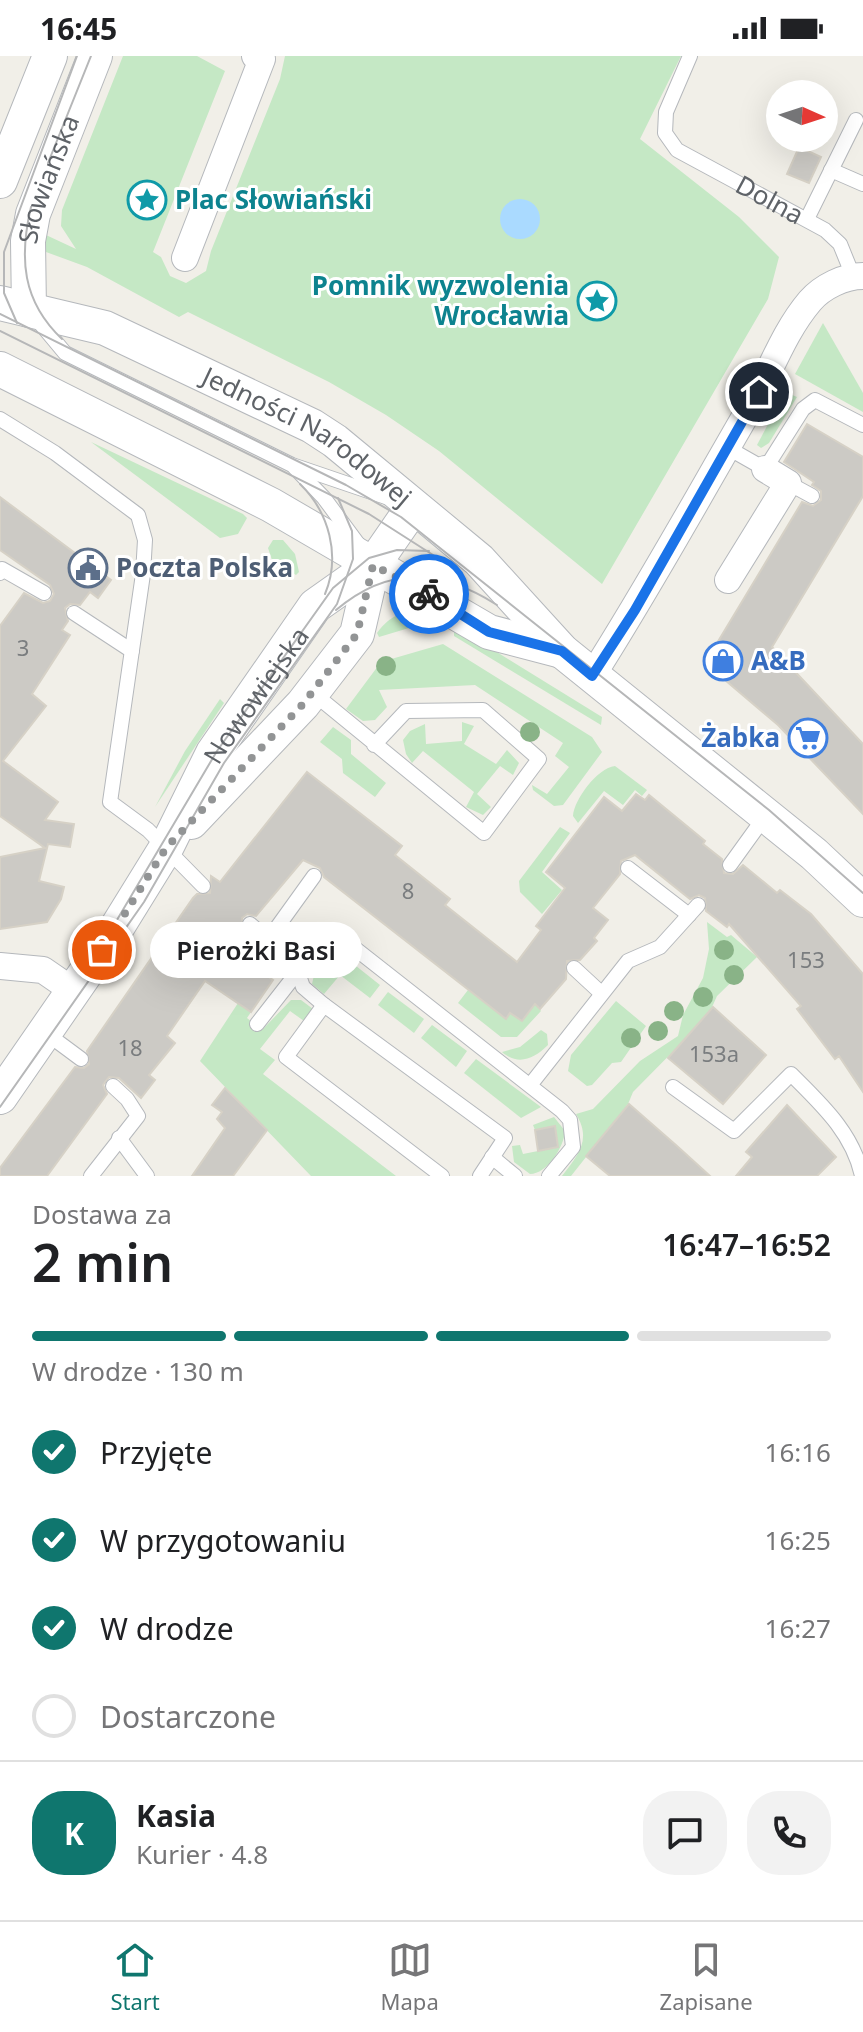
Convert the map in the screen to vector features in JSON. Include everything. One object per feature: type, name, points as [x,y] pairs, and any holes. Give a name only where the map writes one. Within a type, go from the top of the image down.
[{"type":"street","name":"Słowiańska","points":[[0,181],[50,56]]},
{"type":"street","name":"Słowiańska","points":[[14,306],[33,214],[95,56]]},
{"type":"street","points":[[185,258],[262,59],[255,56]]},
{"type":"street","points":[[592,676],[635,610],[728,448],[794,321],[813,298],[831,284],[858,276]]},
{"type":"street","name":"Jedności Narodowej","points":[[14,306],[105,328],[312,426],[479,560],[562,651],[766,815],[863,900]]},
{"type":"street","name":"Jedności Narodowej","points":[[0,369],[271,505],[434,597],[489,632],[562,651]]},
{"type":"street","points":[[728,580],[788,483],[765,469]]},
{"type":"street","name":"Nowowiejska","points":[[0,1097],[75,992],[166,848],[213,753],[315,606],[373,565],[413,507]]},
{"type":"street","name":"Nowowiejska","points":[[166,848],[312,692],[357,634],[373,565]]},
{"type":"street","points":[[0,966],[43,970],[75,992]]},
{"type":"lane","name":"Dolna","points":[[690,56],[666,112],[665,133],[690,160],[807,219],[840,244],[858,276]]},
{"type":"lane","points":[[807,219],[856,120]]},
{"type":"lane","points":[[831,170],[863,184]]},
{"type":"lane","points":[[14,306],[65,353],[292,465],[413,507]]},
{"type":"lane","points":[[728,448],[765,469],[803,409],[815,400],[863,425]]},
{"type":"lane","points":[[0,419],[55,453],[138,515],[145,540],[110,802],[148,830],[203,886]]},
{"type":"lane","points":[[292,465],[324,498],[373,565]]},
{"type":"lane","points":[[788,483],[812,496]]},
{"type":"lane","points":[[1,569],[44,593]]},
{"type":"lane","points":[[74,613],[132,651]]},
{"type":"lane","points":[[312,692],[374,745],[484,833],[539,759],[483,710],[406,711],[374,745]]},
{"type":"lane","points":[[730,865],[766,815]]},
{"type":"lane","points":[[531,1084],[628,961],[660,947],[694,910],[628,868]]},
{"type":"lane","points":[[268,940],[314,876]]},
{"type":"lane","points":[[250,924],[295,968],[303,987],[324,1005],[505,1138],[480,1176]]},
{"type":"lane","points":[[257,1024],[295,968],[328,948],[349,947],[357,950],[562,1111],[574,1136],[573,1147],[549,1176]]},
{"type":"lane","points":[[574,968],[601,993]]},
{"type":"lane","points":[[324,1005],[286,1057],[442,1176]]},
{"type":"lane","points":[[46,1033],[81,1059]]},
{"type":"lane","points":[[673,1087],[734,1131],[791,1074],[832,1115],[857,1152],[862,1176]]},
{"type":"lane","points":[[91,1176],[138,1116],[127,1099],[113,1086]]},
{"type":"lane","points":[[119,1138],[147,1176]]},
{"type":"lane","points":[[492,1157],[515,1176]]},
{"type":"green space","points":[[123,56],[197,56],[225,71],[153,252],[161,257],[170,276],[186,283],[206,271],[211,251],[280,79],[285,56],[681,56],[640,139],[739,217],[779,257],[768,299],[602,584],[439,451],[386,415],[329,382],[188,312],[179,317],[87,267],[46,252],[46,235],[76,249],[61,226],[62,210]]},
{"type":"green space","points":[[823,323],[863,393],[863,412],[795,374]]},
{"type":"green space","points":[[785,392],[797,397],[769,443],[761,448],[757,445]]},
{"type":"green space","points":[[91,442],[247,518],[238,534],[220,538]]},
{"type":"green space","points":[[273,540],[283,540],[295,554],[299,572],[296,575],[272,560],[268,548]]},
{"type":"green space","points":[[426,611],[432,614],[429,622],[379,637],[377,633],[398,615]]},
{"type":"green space","points":[[458,628],[602,717],[601,725],[454,636],[454,629]]},
{"type":"green space","points":[[443,644],[592,737],[602,752],[563,805],[554,806],[533,790],[532,785],[547,794],[569,767],[555,756],[563,743],[475,685],[379,690],[387,707],[375,720],[363,721],[346,709],[381,662]]},
{"type":"green space","points":[[220,699],[224,703],[155,807],[185,751]]},
{"type":"green space","points":[[462,722],[474,726],[464,744],[496,764],[507,750],[519,763],[513,775],[500,766],[477,794],[491,807],[483,815],[466,807],[474,792],[423,751],[412,763],[406,754],[403,740],[410,731],[425,724],[426,744],[462,741]]},
{"type":"green space","points":[[333,727],[351,740],[351,754],[386,783],[375,797],[343,773],[342,759],[320,742]]},
{"type":"green space","points":[[615,766],[647,790],[642,796],[635,790],[623,805],[604,791],[578,823],[573,816],[582,794],[601,772]]},
{"type":"green space","points":[[560,827],[570,833],[542,872],[562,890],[542,914],[520,892],[519,881]]},
{"type":"green space","points":[[707,922],[727,937],[731,935],[757,957],[717,996],[708,1016],[633,1092],[628,1104],[571,1176],[562,1176],[578,1154],[583,1140],[581,1123],[576,1114],[593,1109],[640,1061],[678,1036],[683,1015],[703,978],[709,949]]},
{"type":"green space","points":[[342,961],[351,962],[380,985],[370,998],[340,975],[324,994],[312,984],[315,971]]},
{"type":"green space","points":[[468,990],[506,1019],[510,1013],[535,1004],[541,1011],[517,1037],[501,1037],[458,1003]]},
{"type":"green space","points":[[388,992],[424,1019],[414,1033],[378,1005]]},
{"type":"green space","points":[[291,1000],[301,1000],[313,1009],[304,1021],[290,1011],[260,1049],[275,1060],[263,1074],[396,1176],[311,1176],[200,1061],[238,1003],[251,1012],[247,1018],[262,1030]]},
{"type":"green space","points":[[616,1001],[646,1026],[621,1062],[612,1063],[592,1085],[587,1086],[568,1071],[571,1055]]},
{"type":"green space","points":[[432,1025],[467,1051],[456,1067],[421,1038]]},
{"type":"green space","points":[[541,1030],[547,1034],[548,1045],[537,1054],[520,1060],[502,1052],[520,1047]]},
{"type":"green space","points":[[476,1059],[541,1107],[521,1118],[464,1073]]},
{"type":"green space","points":[[554,1117],[565,1131],[562,1144],[548,1165],[530,1174],[514,1162],[512,1146],[520,1145],[523,1154],[558,1147],[555,1127],[535,1130],[533,1125]]},
{"type":"water","points":[[520,199],[534,205],[540,219],[534,233],[520,239],[506,233],[500,219],[506,205]]},
{"type":"building","points":[[797,152],[810,152],[821,157],[809,183],[787,174]]},
{"type":"building","points":[[807,424],[863,457],[863,496],[772,647],[863,744],[863,814],[778,725],[705,663],[802,502],[813,506],[821,500],[821,491],[812,485],[814,482],[784,462]]},
{"type":"building","points":[[0,497],[111,580],[98,598],[90,592],[80,605],[70,604],[65,608],[68,621],[62,630],[70,635],[32,694],[46,706],[3,761],[58,802],[45,820],[74,824],[70,847],[48,844],[39,881],[64,887],[61,899],[47,922],[0,929],[0,857],[45,848],[0,816],[0,626],[24,593],[43,603],[50,601],[54,594],[50,585],[0,550]]},
{"type":"building","points":[[307,772],[402,846],[395,855],[450,899],[445,905],[517,962],[541,930],[536,926],[565,888],[546,872],[604,797],[622,811],[636,794],[645,800],[649,795],[705,841],[703,844],[722,859],[724,873],[733,874],[743,865],[777,893],[780,890],[811,914],[863,974],[863,1092],[839,1056],[835,1059],[797,1009],[801,1006],[729,924],[727,927],[706,911],[705,898],[699,895],[690,899],[635,855],[621,861],[620,874],[593,908],[608,920],[594,938],[597,941],[580,960],[567,961],[566,979],[540,1009],[535,1004],[522,1021],[510,1013],[506,1019],[324,877],[320,868],[303,860],[256,916],[247,914],[242,918],[244,932],[230,950],[273,980],[251,1012],[205,981],[167,1036],[175,1043],[149,1075],[155,1080],[141,1098],[119,1078],[109,1077],[103,1085],[107,1094],[47,1176],[0,1176],[0,1168],[75,1067],[84,1068],[89,1064],[87,1051],[193,898],[197,894],[210,893],[211,876],[220,882]]},
{"type":"building","points":[[713,1007],[766,1055],[723,1104],[668,1058]]},
{"type":"building","points":[[225,1088],[267,1130],[233,1176],[192,1176],[225,1128],[217,1119],[222,1112],[212,1105]]},
{"type":"building","points":[[629,1104],[710,1176],[610,1176],[586,1156]]},
{"type":"building","points":[[787,1105],[836,1157],[817,1176],[736,1176],[752,1157],[746,1152]]},
{"type":"building","points":[[555,1126],[558,1147],[538,1151],[535,1130]]},
{"type":"tram line","points":[[17,323],[4,293],[4,252],[77,56]]},
{"type":"tram line","points":[[48,163],[91,56]]},
{"type":"tram line","points":[[31,207],[25,244],[27,278],[39,310],[62,339]]},
{"type":"tram line","points":[[0,314],[346,485],[401,517],[769,810],[863,893]]},
{"type":"tram line","points":[[0,331],[369,514],[444,562]]},
{"type":"tram line","points":[[300,484],[318,508],[329,535],[332,565],[325,594]]},
{"type":"tram line","points":[[0,1107],[144,902],[224,763],[337,604],[353,559],[352,531],[338,498]]},
{"type":"tram line","points":[[111,930],[217,751],[333,588],[369,558],[397,550],[429,551]]},
{"type":"tram line","points":[[336,610],[376,585],[415,577],[455,584],[497,605]]},
{"type":"way so far","points":[[102,950],[166,848],[303,704],[357,634],[373,565],[429,594]]},
{"type":"place","name":"Plac Słowiański","points":[[147,200]]},
{"type":"place","name":"Pomnik wyzwolenia Wrocławia","points":[[597,301]]},
{"type":"place","name":"Poczta Polska","points":[[88,568]]},
{"type":"place","name":"A&B","points":[[723,661]]},
{"type":"place","name":"Żabka","points":[[808,738]]},
{"type":"place","name":"Pierożki Basi","points":[[102,950]]},
{"type":"route","points":[[429,594],[489,632],[562,651],[592,676],[635,610],[759,392]]}]
